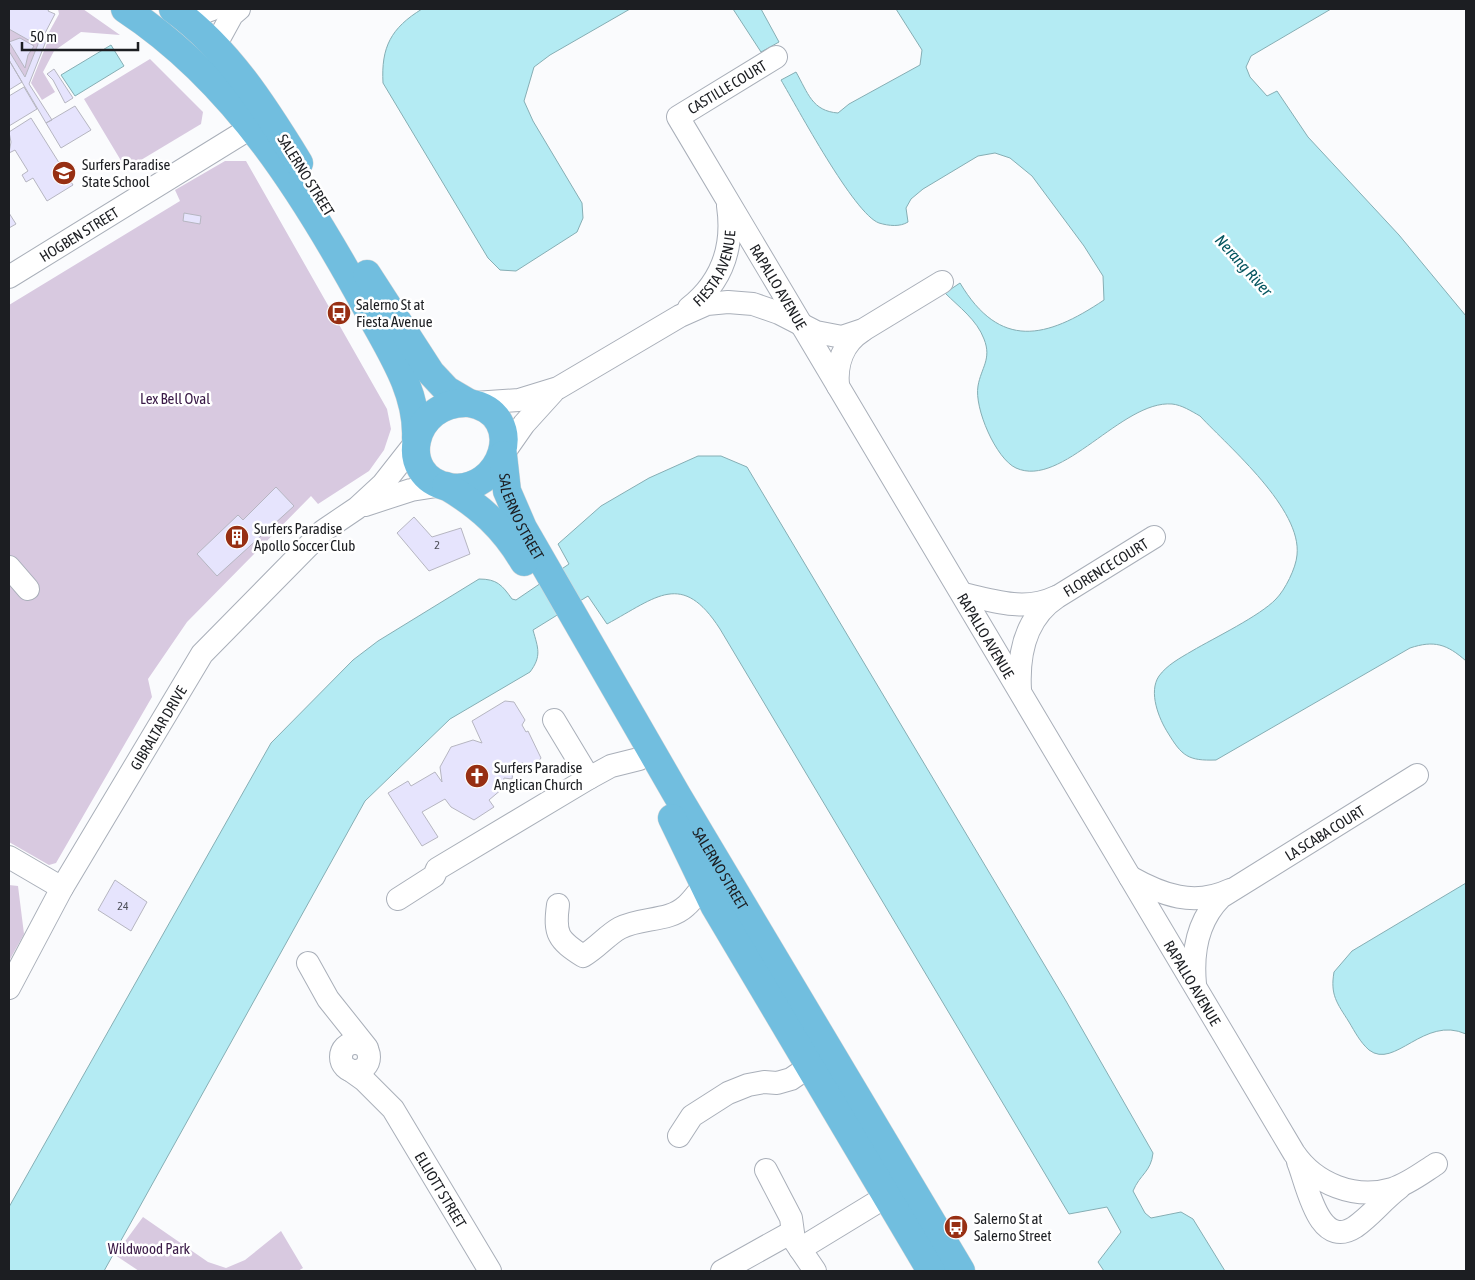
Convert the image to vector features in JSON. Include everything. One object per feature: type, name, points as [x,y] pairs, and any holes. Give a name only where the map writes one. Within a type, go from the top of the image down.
[{"type":"main road","name":"SALERNO STREET","points":[[127,9],[163,37],[252,126],[307,205],[351,280],[399,369],[414,410],[416,440]]},
{"type":"main road","name":"SALERNO STREET","points":[[179,14],[224,55],[262,103],[431,373],[447,390],[471,403]]},
{"type":"main road","points":[[471,403],[486,409],[498,423],[504,437],[503,454],[494,469],[476,482],[460,487],[444,486],[432,479],[422,468],[417,457],[416,440],[423,424],[434,413],[448,406],[471,403]]},
{"type":"main road","name":"SALERNO STREET","points":[[503,454],[505,482],[510,500],[544,579],[646,755],[961,1271]]},
{"type":"main road","name":"SALERNO STREET","points":[[444,486],[476,504],[490,517],[544,579]]},
{"type":"main road","name":"SALERNO STREET","points":[[646,755],[704,885],[931,1271]]},
{"type":"street","points":[[179,14],[213,9]]},
{"type":"street","points":[[224,55],[232,15],[238,9]]},
{"type":"street","name":"CASTILLE COURT","points":[[678,117],[776,57]]},
{"type":"street","name":"RAPALLO AVENUE","points":[[678,117],[1294,1153],[1319,1219],[1333,1230],[1344,1231],[1355,1226],[1405,1183]]},
{"type":"street","name":"HOGBEN STREET","points":[[9,278],[252,126]]},
{"type":"street","name":"FIESTA AVENUE","points":[[672,321],[700,299],[722,269],[730,236],[728,203]]},
{"type":"street","points":[[838,386],[839,367],[844,351],[851,339],[942,282]]},
{"type":"street","name":"FIESTA AVENUE","points":[[471,403],[511,402],[558,388],[672,321],[707,304],[737,302],[768,308],[802,326],[832,337],[848,336],[863,330]]},
{"type":"street","name":"FIESTA AVENUE","points":[[503,454],[524,424],[558,388]]},
{"type":"street","name":"GIBRALTAR DRIVE","points":[[9,988],[62,888],[202,654],[323,531],[357,508],[393,474],[416,440]]},
{"type":"street","name":"GIBRALTAR DRIVE","points":[[357,508],[411,490],[444,486]]},
{"type":"street","name":"FLORENCE COURT","points":[[1020,691],[1020,659],[1025,638],[1039,613],[1057,596],[1154,537]]},
{"type":"street","points":[[9,567],[28,589]]},
{"type":"street","name":"FLORENCE COURT","points":[[963,594],[1011,605],[1031,604],[1057,596]]},
{"type":"street","points":[[554,720],[589,778]]},
{"type":"street","points":[[398,899],[434,876],[437,869],[589,778],[611,766],[646,755]]},
{"type":"street","name":"LA SCABA COURT","points":[[1196,988],[1194,960],[1199,933],[1216,903],[1232,890],[1418,775]]},
{"type":"street","points":[[9,857],[62,888]]},
{"type":"street","name":"LA SCABA COURT","points":[[1129,876],[1156,891],[1181,898],[1211,897],[1232,890]]},
{"type":"street","points":[[558,905],[556,926],[562,940],[583,956],[597,948],[618,929],[631,923],[675,914],[686,906],[704,885]]},
{"type":"street","name":"ELLIOTT STREET","points":[[308,963],[328,999],[367,1049],[393,1109],[490,1271]]},
{"type":"street","name":"ELLIOTT STREET","points":[[328,999],[338,1027],[345,1064],[393,1109]]},
{"type":"street","points":[[345,1064],[343,1049],[349,1044],[357,1042],[367,1049]]},
{"type":"street","points":[[679,1136],[692,1116],[728,1093],[748,1085],[764,1082],[777,1083],[791,1079],[810,1066]]},
{"type":"street","name":"RAPALLO AVENUE","points":[[1294,1153],[1314,1175],[1343,1189],[1376,1192],[1392,1189],[1405,1183],[1436,1164]]},
{"type":"street","points":[[766,1170],[791,1218],[803,1253]]},
{"type":"street","points":[[722,1271],[803,1253],[890,1201]]},
{"type":"green space","points":[[58,9],[83,9],[120,35],[81,32],[54,51],[43,72],[55,92],[42,100],[31,83],[50,36],[48,34],[59,14]]},
{"type":"green space","points":[[9,29],[32,41],[35,36],[40,39],[25,77],[9,51]]},
{"type":"green space","points":[[150,59],[203,112],[201,124],[126,169],[84,99]]},
{"type":"green space","name":"Lex Bell Oval","points":[[225,161],[246,161],[387,409],[391,429],[384,450],[369,471],[318,504],[311,496],[187,622],[148,679],[152,697],[56,863],[49,865],[9,842],[9,305],[180,201],[175,190]]},
{"type":"green space","points":[[9,885],[18,886],[24,934],[9,961]]},
{"type":"green space","name":"Wildwood Park","points":[[143,1217],[208,1262],[226,1268],[245,1260],[281,1231],[303,1268],[298,1271],[139,1271],[115,1255]]},
{"type":"water","points":[[422,9],[630,9],[550,55],[534,67],[524,101],[533,121],[582,203],[583,218],[577,232],[516,271],[500,270],[488,258],[383,83],[384,59],[390,40],[411,16]]},
{"type":"water","points":[[733,9],[761,9],[779,42],[761,52]]},
{"type":"water","name":"Nerang River","points":[[896,9],[1331,9],[1251,56],[1246,67],[1250,77],[1267,96],[1277,91],[1308,137],[1399,235],[1466,316],[1466,661],[1453,651],[1440,645],[1426,644],[1410,648],[1216,760],[1192,758],[1177,747],[1158,713],[1154,690],[1156,682],[1166,668],[1178,659],[1248,619],[1269,606],[1276,599],[1286,585],[1295,566],[1297,555],[1295,537],[1288,518],[1262,480],[1200,416],[1186,408],[1172,404],[1153,406],[1133,415],[1072,456],[1053,466],[1034,471],[1016,468],[1008,463],[1001,454],[988,432],[979,407],[978,386],[987,352],[984,339],[972,320],[945,293],[960,283],[975,305],[991,319],[1008,328],[1025,331],[1043,329],[1063,323],[1104,300],[1103,276],[1084,246],[1032,176],[1010,158],[995,153],[978,156],[923,189],[911,199],[906,208],[908,222],[905,224],[894,226],[879,223],[868,215],[855,201],[812,135],[781,80],[796,72],[816,105],[829,112],[838,113],[849,104],[920,65],[922,50]]},
{"type":"water","points":[[111,45],[124,66],[75,96],[61,75]]},
{"type":"water","points":[[698,456],[721,456],[747,467],[1066,1001],[1153,1153],[1148,1169],[1133,1191],[1145,1213],[1151,1218],[1181,1212],[1193,1219],[1225,1271],[1104,1271],[1098,1262],[1121,1232],[1107,1207],[1069,1214],[720,629],[706,611],[693,600],[681,594],[668,594],[640,605],[607,624],[588,596],[533,630],[538,656],[530,672],[450,719],[365,801],[104,1271],[9,1271],[9,1207],[271,743],[353,660],[378,641],[479,579],[495,582],[512,599],[516,600],[569,564],[558,544],[601,506],[649,478]]},
{"type":"water","points":[[1466,883],[1466,1034],[1451,1030],[1437,1031],[1389,1053],[1379,1054],[1369,1050],[1358,1037],[1336,998],[1333,987],[1334,972],[1352,951]]},
{"type":"building","points":[[9,9],[49,9],[48,11],[55,14],[44,35],[38,31],[32,42],[9,29]]},
{"type":"building","points":[[38,31],[48,36],[29,84],[52,120],[46,123],[9,60],[9,51],[25,77],[40,39],[35,36]]},
{"type":"building","points":[[20,38],[34,46],[28,55],[25,68],[9,42]]},
{"type":"building","points":[[9,60],[22,82],[9,90]]},
{"type":"building","points":[[54,69],[73,98],[65,103],[53,80],[47,74]]},
{"type":"building","points":[[24,87],[37,109],[9,126],[9,96]]},
{"type":"building","points":[[75,106],[91,130],[61,148],[46,123]]},
{"type":"building","points":[[31,118],[73,185],[47,201],[33,178],[26,182],[22,175],[28,171],[15,150],[9,153],[11,142],[9,132]]},
{"type":"building","points":[[9,213],[16,224],[9,228]]},
{"type":"building","points":[[184,213],[201,216],[200,224],[183,221]]},
{"type":"building","name":"Surfers Paradise Apollo Soccer Club","points":[[276,487],[294,506],[217,576],[197,554],[238,515],[243,520]]},
{"type":"building","points":[[414,517],[432,537],[461,528],[470,554],[429,571],[397,533]]},
{"type":"building","name":"Surfers Paradise Anglican Church","points":[[505,701],[514,702],[525,720],[522,725],[526,732],[528,731],[541,758],[530,773],[523,763],[514,765],[512,779],[504,778],[502,789],[489,800],[494,807],[474,820],[451,807],[445,799],[422,812],[438,837],[422,846],[388,793],[408,781],[411,786],[435,772],[442,782],[440,767],[451,747],[473,740],[482,743],[472,721]]},
{"type":"building","points":[[115,880],[147,902],[131,931],[98,910]]},
{"type":"place","name":"Surfers Paradise State School","points":[[64,173]]},
{"type":"place","name":"Salerno St at Fiesta Avenue","points":[[339,313]]},
{"type":"place","name":"Surfers Paradise Apollo Soccer Club","points":[[237,537]]},
{"type":"place","name":"Surfers Paradise Anglican Church","points":[[477,776]]},
{"type":"place","name":"Salerno St at Salerno Street","points":[[956,1227]]}]
